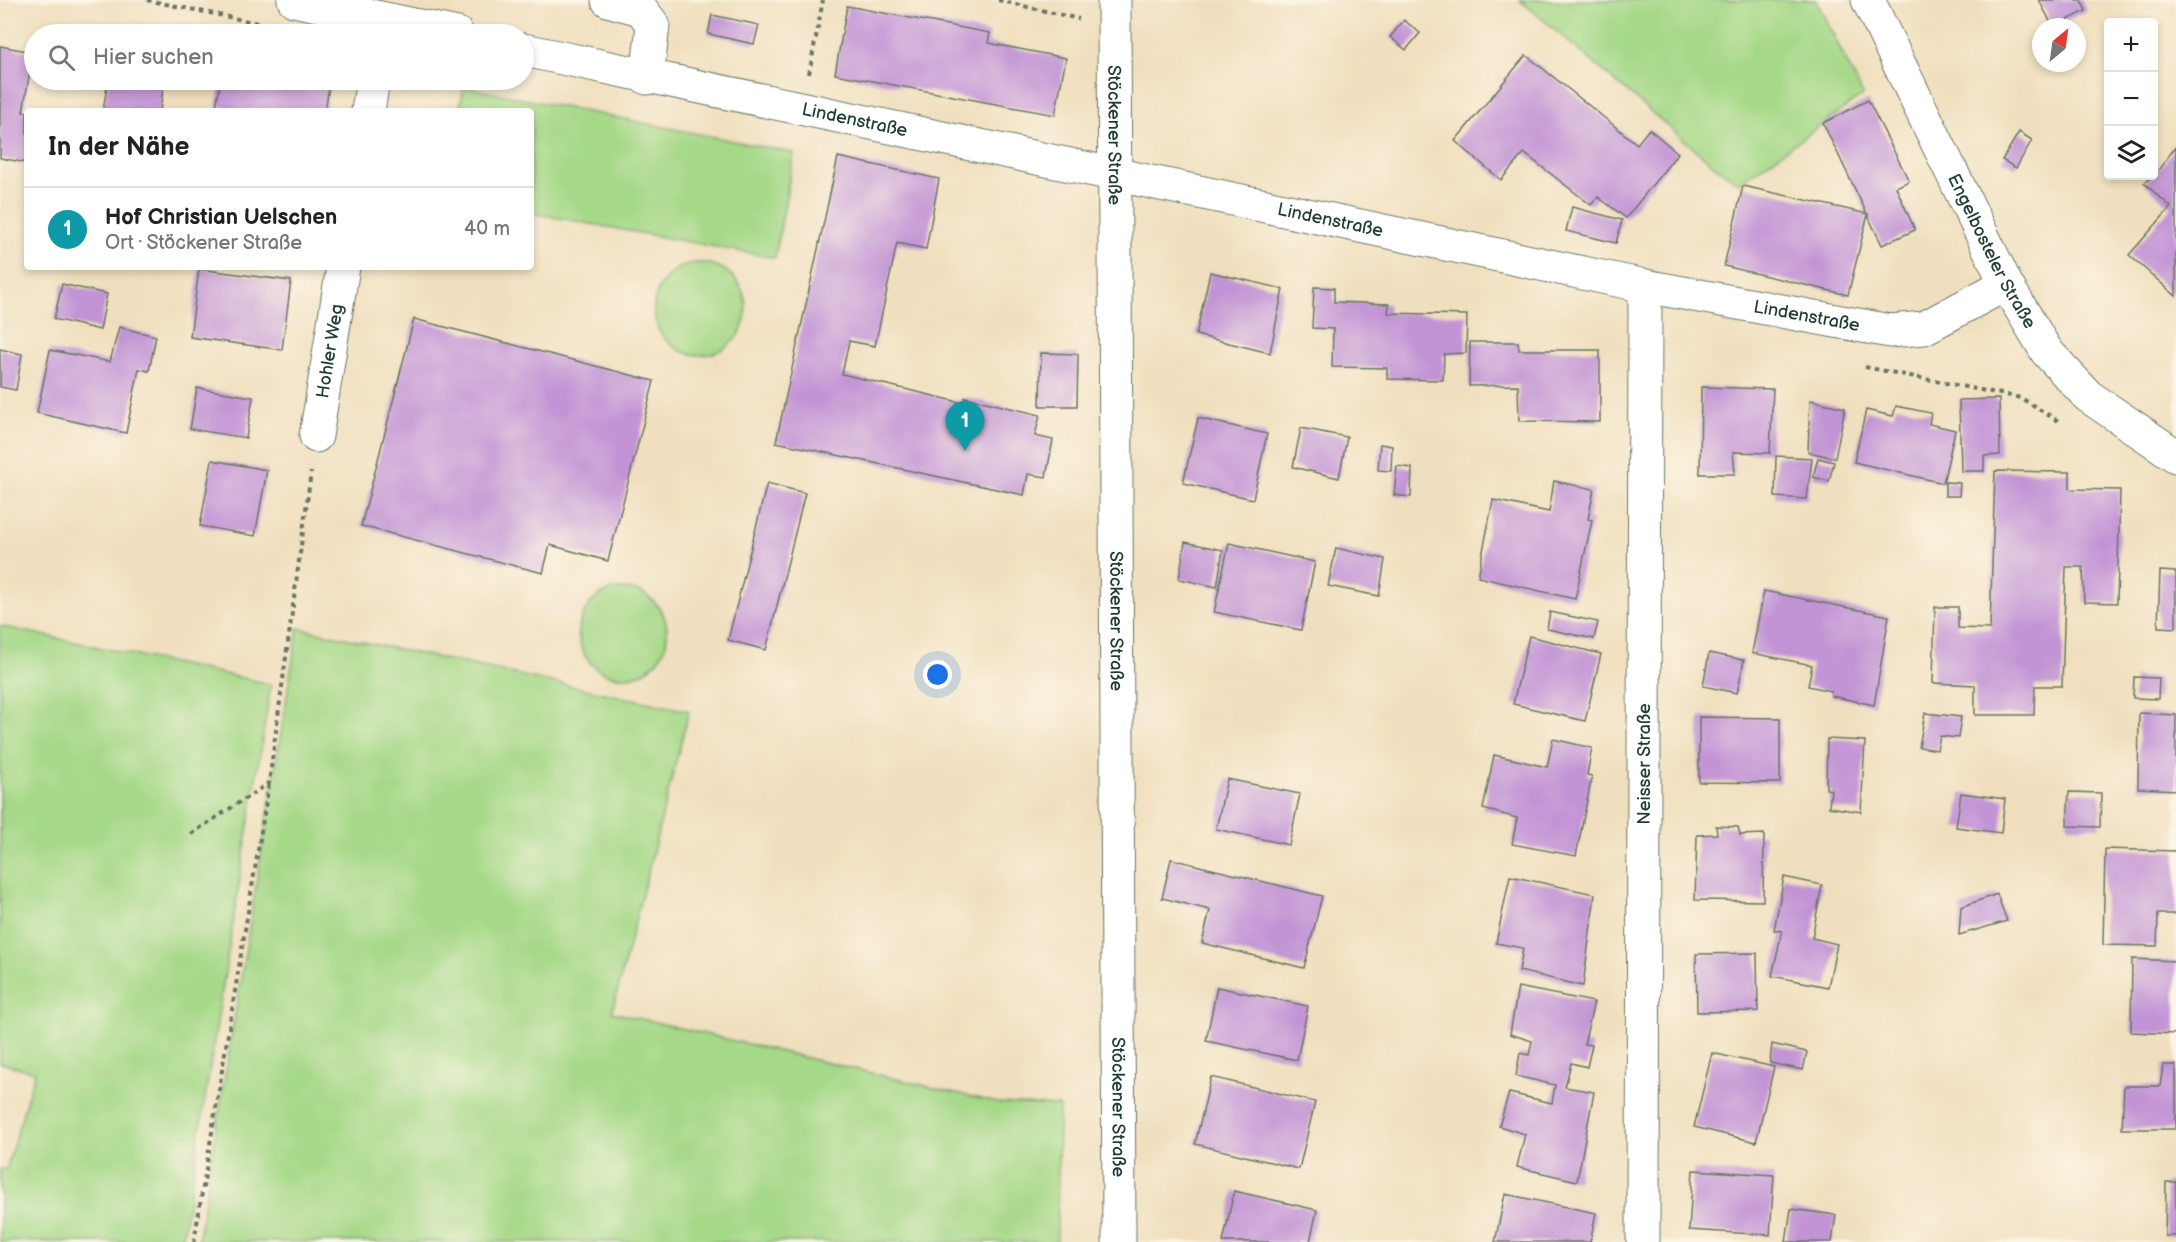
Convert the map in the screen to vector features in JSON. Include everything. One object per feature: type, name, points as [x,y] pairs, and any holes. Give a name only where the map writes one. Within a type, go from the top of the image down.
[{"type":"street","points":[[608,0],[641,9],[653,26],[647,78]]},
{"type":"street","name":"Engelbosteler Straße","points":[[1868,0],[2006,284],[2047,352],[2088,396],[2176,456]]},
{"type":"street","name":"Stöckener Straße","points":[[1114,13],[1119,1242]]},
{"type":"street","points":[[287,14],[382,17],[413,24]]},
{"type":"street","name":"Lindenstraße","points":[[534,52],[647,78],[1113,172],[1644,286],[1890,331],[1924,328],[2006,284]]},
{"type":"street","points":[[368,108],[371,90]]},
{"type":"street","name":"Hohler Weg","points":[[316,436],[343,270]]},
{"type":"street","name":"Neisser Straße","points":[[1642,1242],[1644,286]]},
{"type":"path","points":[[147,0],[287,14]]},
{"type":"path","points":[[802,110],[823,0]]},
{"type":"path","points":[[998,0],[1114,13]]},
{"type":"path","points":[[194,1242],[269,783],[316,436]]},
{"type":"path","points":[[191,834],[269,783]]},
{"type":"green space","points":[[1520,0],[1816,0],[1863,95],[1739,183],[1712,164]]},
{"type":"green space","points":[[463,90],[479,90],[794,153],[775,258],[534,214],[534,108],[460,108]]},
{"type":"green space","points":[[700,263],[718,266],[733,276],[743,291],[746,309],[743,327],[733,342],[718,352],[700,355],[682,352],[667,342],[657,327],[654,309],[657,291],[667,276],[682,266]]},
{"type":"green space","points":[[623,589],[640,593],[654,602],[663,616],[667,633],[663,650],[654,664],[640,673],[623,677],[606,673],[592,664],[583,650],[579,633],[583,616],[592,602],[606,593]]},
{"type":"green space","points":[[0,626],[271,684],[182,1242],[0,1242],[0,1169],[6,1170],[35,1072],[0,1063]]},
{"type":"green space","points":[[298,628],[689,711],[612,1012],[998,1103],[1059,1106],[1057,1242],[198,1242]]},
{"type":"building","points":[[2039,0],[2081,0],[2086,11],[2072,18],[2048,18]]},
{"type":"building","points":[[847,6],[990,33],[988,43],[1066,58],[1055,115],[835,74]]},
{"type":"building","points":[[712,15],[759,25],[754,44],[708,34]]},
{"type":"building","points":[[1404,20],[1420,33],[1406,50],[1390,37]]},
{"type":"building","points":[[0,46],[24,50],[24,90],[27,90],[23,112],[24,162],[0,158]]},
{"type":"building","points":[[1526,55],[1637,144],[1649,129],[1678,153],[1626,218],[1598,197],[1591,205],[1524,153],[1501,180],[1455,141]]},
{"type":"building","points":[[106,90],[163,90],[160,108],[103,108]]},
{"type":"building","points":[[219,90],[328,90],[325,108],[216,106]]},
{"type":"building","points":[[1868,100],[1909,181],[1896,187],[1915,230],[1882,245],[1823,123]]},
{"type":"building","points":[[2019,132],[2032,140],[2016,168],[2002,160]]},
{"type":"building","points":[[2176,146],[2176,296],[2129,255],[2171,207],[2144,183],[2148,180],[2158,180],[2158,171]]},
{"type":"building","points":[[838,157],[939,179],[926,249],[897,243],[875,346],[849,341],[842,374],[963,403],[965,397],[1040,415],[1035,436],[1053,440],[1046,477],[1028,474],[1024,495],[776,442]]},
{"type":"building","points":[[1743,186],[1868,214],[1848,295],[1724,266]]},
{"type":"building","points":[[1572,207],[1622,220],[1616,243],[1566,231]]},
{"type":"building","points":[[199,270],[291,281],[282,350],[190,337]]},
{"type":"building","points":[[1210,272],[1283,289],[1270,353],[1196,335]]},
{"type":"building","points":[[62,284],[107,294],[100,330],[54,319]]},
{"type":"building","points":[[1314,287],[1334,288],[1334,302],[1389,304],[1388,313],[1467,315],[1466,353],[1444,354],[1443,380],[1387,379],[1387,368],[1332,367],[1333,329],[1312,328]]},
{"type":"building","points":[[414,319],[654,381],[608,561],[550,545],[543,573],[361,526]]},
{"type":"building","points":[[119,327],[156,336],[149,371],[139,369],[126,433],[37,413],[50,350],[110,362]]},
{"type":"building","points":[[1470,342],[1518,342],[1519,350],[1600,350],[1600,422],[1519,421],[1518,385],[1469,386]]},
{"type":"building","points":[[0,349],[22,354],[16,390],[0,387]]},
{"type":"building","points":[[1041,353],[1078,354],[1077,406],[1040,406]]},
{"type":"building","points":[[1701,387],[1773,389],[1770,453],[1733,452],[1735,474],[1700,474]]},
{"type":"building","points":[[197,388],[253,397],[246,438],[190,429]]},
{"type":"building","points":[[1999,399],[2000,455],[1984,456],[1984,471],[1961,471],[1959,400]]},
{"type":"building","points":[[1810,400],[1845,408],[1835,458],[1808,452]]},
{"type":"building","points":[[1896,406],[1931,413],[1929,424],[1955,430],[1943,483],[1854,462],[1866,410],[1893,416]]},
{"type":"building","points":[[1198,418],[1267,434],[1253,499],[1183,483]]},
{"type":"building","points":[[1301,428],[1347,437],[1339,478],[1293,467]]},
{"type":"building","points":[[1380,444],[1392,446],[1391,471],[1378,470]]},
{"type":"building","points":[[1776,456],[1812,458],[1807,499],[1775,497]]},
{"type":"building","points":[[1818,458],[1834,462],[1829,481],[1813,477]]},
{"type":"building","points":[[212,460],[267,470],[255,536],[200,526]]},
{"type":"building","points":[[1397,466],[1412,468],[1411,497],[1394,495]]},
{"type":"building","points":[[1995,471],[2070,472],[2070,489],[2120,490],[2117,603],[2084,602],[2083,567],[2066,567],[2062,686],[2035,686],[2034,715],[1975,715],[1975,685],[1933,683],[1935,607],[1958,607],[1958,628],[1990,629]]},
{"type":"building","points":[[1554,481],[1594,489],[1588,519],[1592,520],[1575,599],[1478,577],[1493,500],[1549,512]]},
{"type":"building","points":[[1945,482],[1960,483],[1959,496],[1945,496]]},
{"type":"building","points":[[767,483],[805,493],[766,650],[728,640]]},
{"type":"building","points":[[1185,542],[1223,550],[1217,587],[1179,579]]},
{"type":"building","points":[[1229,543],[1315,562],[1301,630],[1214,612]]},
{"type":"building","points":[[1336,548],[1385,559],[1379,596],[1328,586]]},
{"type":"building","points":[[2160,571],[2176,572],[2176,628],[2158,627]]},
{"type":"building","points":[[1764,591],[1889,616],[1874,705],[1831,696],[1831,691],[1808,686],[1812,665],[1752,653]]},
{"type":"building","points":[[1550,612],[1598,622],[1594,639],[1547,629]]},
{"type":"building","points":[[1529,636],[1601,654],[1585,721],[1513,704]]},
{"type":"building","points":[[1709,653],[1744,660],[1737,693],[1703,686]]},
{"type":"building","points":[[2134,677],[2159,678],[2158,699],[2133,698]]},
{"type":"building","points":[[1925,713],[1961,717],[1958,738],[1940,736],[1937,750],[1919,747]]},
{"type":"building","points":[[2139,713],[2176,715],[2176,790],[2138,788]]},
{"type":"building","points":[[1699,717],[1780,718],[1780,783],[1699,782]]},
{"type":"building","points":[[1553,739],[1592,748],[1587,775],[1592,776],[1576,856],[1512,844],[1517,818],[1483,809],[1494,755],[1547,767]]},
{"type":"building","points":[[1827,739],[1865,741],[1861,812],[1829,807],[1831,790],[1826,789]]},
{"type":"building","points":[[1227,779],[1300,794],[1289,845],[1216,829]]},
{"type":"building","points":[[2069,792],[2101,793],[2100,827],[2067,826]]},
{"type":"building","points":[[1961,793],[2005,799],[2001,833],[1956,827]]},
{"type":"building","points":[[1716,826],[1738,827],[1740,835],[1764,834],[1763,901],[1695,900],[1697,835],[1717,834]]},
{"type":"building","points":[[2105,849],[2176,851],[2176,914],[2158,914],[2157,946],[2103,945]]},
{"type":"building","points":[[1171,859],[1322,896],[1304,968],[1202,943],[1210,910],[1162,898]]},
{"type":"building","points":[[1510,876],[1595,894],[1583,986],[1519,971],[1523,948],[1496,943]]},
{"type":"building","points":[[1784,877],[1822,885],[1812,938],[1837,944],[1828,987],[1772,976],[1782,931],[1774,930]]},
{"type":"building","points":[[1997,894],[2007,921],[1959,935],[1961,907]]},
{"type":"building","points":[[1757,953],[1758,1011],[1697,1012],[1696,954]]},
{"type":"building","points":[[2132,959],[2176,961],[2176,1034],[2131,1032]]},
{"type":"building","points":[[1217,987],[1308,1006],[1297,1060],[1206,1041]]},
{"type":"building","points":[[1518,987],[1594,1002],[1584,1044],[1592,1045],[1587,1067],[1571,1063],[1565,1087],[1594,1092],[1577,1181],[1517,1167],[1525,1134],[1499,1126],[1509,1093],[1552,1103],[1555,1085],[1516,1076],[1520,1053],[1529,1055],[1532,1041],[1510,1034]]},
{"type":"building","points":[[1772,1044],[1807,1052],[1803,1070],[1770,1063]]},
{"type":"building","points":[[1712,1053],[1774,1067],[1756,1142],[1694,1127]]},
{"type":"building","points":[[2163,1065],[2176,1065],[2176,1129],[2122,1129],[2124,1086],[2160,1086]]},
{"type":"building","points":[[1211,1077],[1315,1102],[1299,1169],[1195,1144]]},
{"type":"building","points":[[1693,1170],[1774,1175],[1770,1235],[1689,1230]]},
{"type":"building","points":[[2166,1182],[2176,1182],[2176,1236],[2165,1236]]},
{"type":"building","points":[[1234,1191],[1317,1210],[1310,1242],[1223,1242]]},
{"type":"building","points":[[1505,1194],[1596,1213],[1590,1242],[1495,1242]]},
{"type":"building","points":[[1791,1209],[1836,1215],[1832,1242],[1786,1242]]},
{"type":"place","name":"Hof Christian Uelschen","points":[[965,451]]}]
